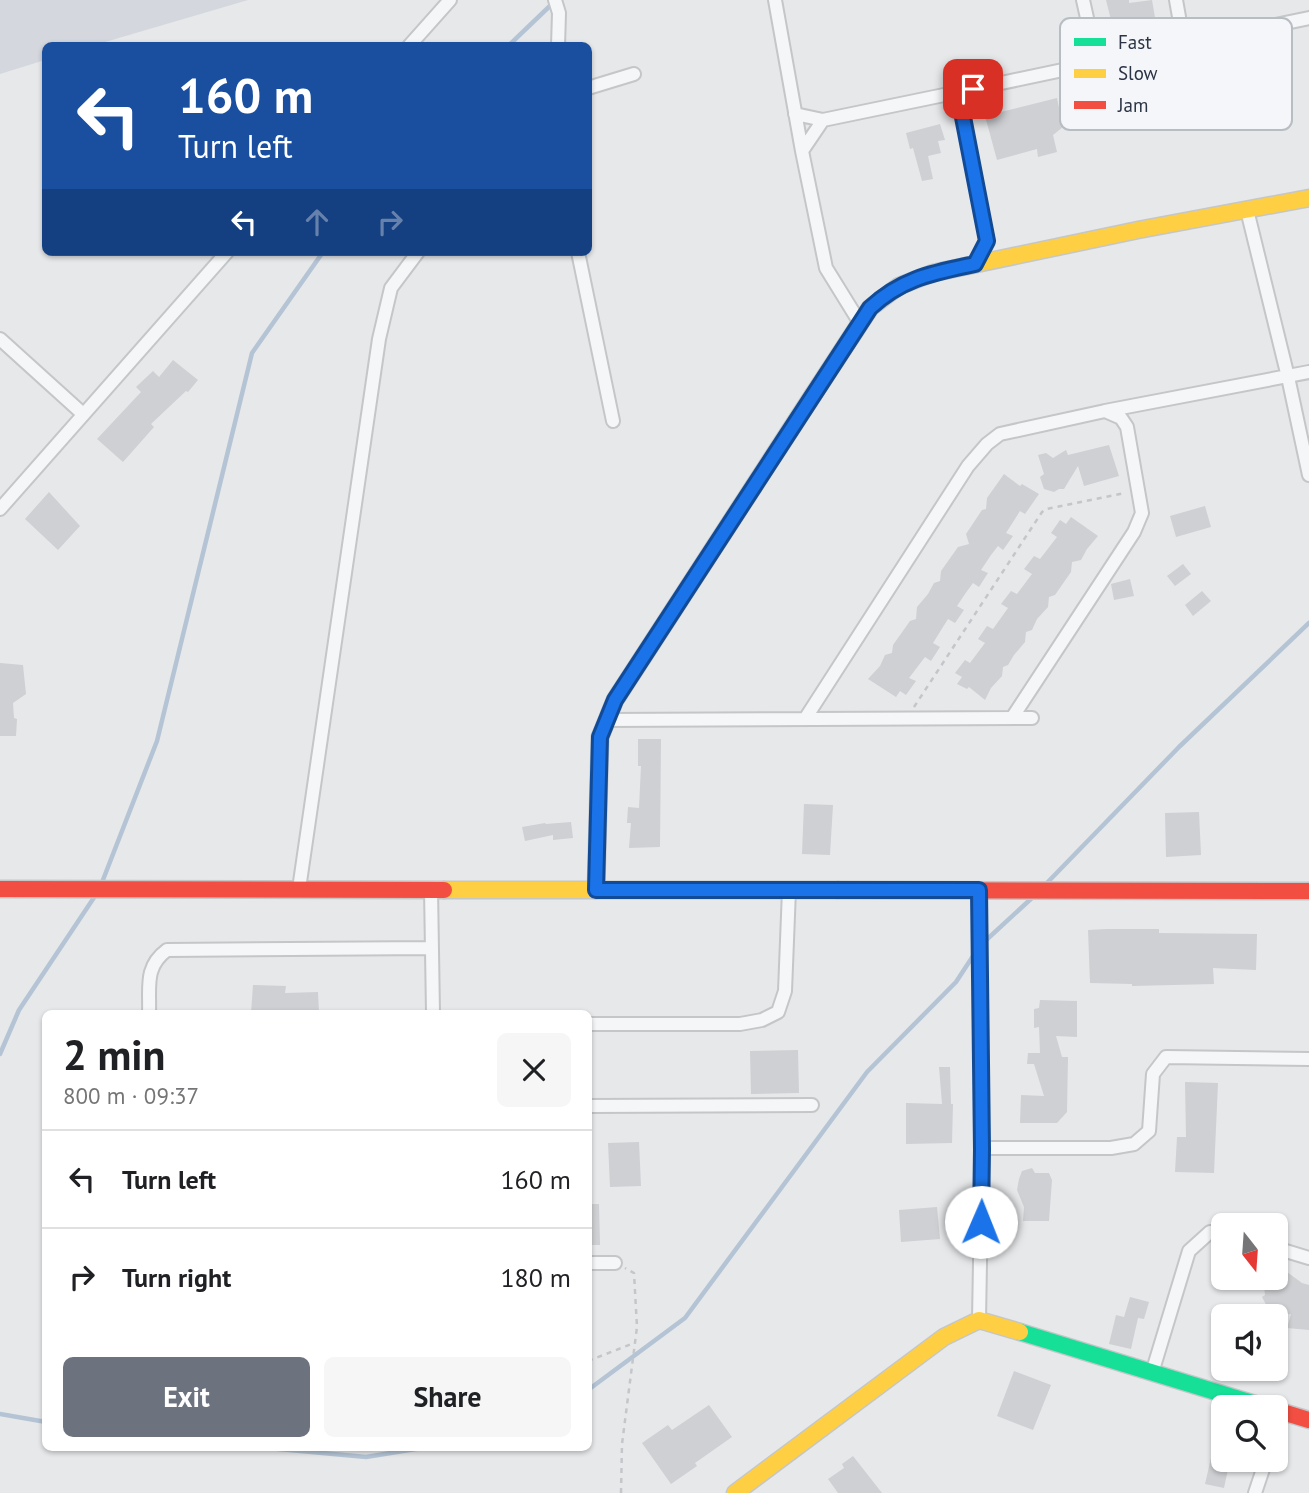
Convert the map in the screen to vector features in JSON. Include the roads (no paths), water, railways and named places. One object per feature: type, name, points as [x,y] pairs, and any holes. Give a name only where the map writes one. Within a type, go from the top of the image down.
[{"type":"street","points":[[413,42],[450,0]]},
{"type":"street","points":[[555,0],[559,13],[558,42]]},
{"type":"street","points":[[775,0],[826,268],[860,323]]},
{"type":"street","points":[[1083,0],[1087,18]]},
{"type":"street","points":[[1176,0],[1179,18]]},
{"type":"street","points":[[795,114],[823,120],[1060,71]]},
{"type":"street","points":[[592,87],[634,74]]},
{"type":"street","points":[[962,112],[973,89]]},
{"type":"street","points":[[947,95],[962,112],[987,241],[975,264]]},
{"type":"street","points":[[802,151],[823,120]]},
{"type":"street","points":[[596,890],[600,737],[615,700],[870,308],[887,292],[904,282],[975,264],[1309,198]]},
{"type":"street","points":[[1247,210],[1309,475]]},
{"type":"street","points":[[0,509],[223,256]]},
{"type":"street","points":[[299,889],[379,339],[391,288],[415,256]]},
{"type":"street","points":[[579,256],[613,421]]},
{"type":"street","points":[[2,346],[83,415]]},
{"type":"street","points":[[805,719],[968,466],[987,444],[1000,434],[1309,372]]},
{"type":"street","points":[[1012,718],[1135,532],[1142,513],[1127,427],[1121,418],[1105,411]]},
{"type":"street","points":[[606,720],[1032,718]]},
{"type":"street","points":[[0,889],[1309,891]]},
{"type":"street","points":[[431,890],[433,1010]]},
{"type":"street","points":[[592,1024],[740,1024],[762,1020],[778,1012],[785,991],[789,890]]},
{"type":"street","points":[[979,890],[982,1149],[979,1320]]},
{"type":"street","points":[[149,1010],[149,971],[156,958],[167,950],[432,948]]},
{"type":"street","points":[[982,1149],[1111,1149],[1134,1144],[1149,1131],[1153,1074],[1166,1057],[1309,1059]]},
{"type":"street","points":[[592,1106],[812,1105]]},
{"type":"street","points":[[1152,1373],[1189,1251],[1211,1232]]},
{"type":"street","points":[[1288,1252],[1309,1258]]},
{"type":"street","points":[[592,1263],[615,1263]]},
{"type":"street","points":[[735,1493],[944,1337],[979,1320],[1225,1395]]},
{"type":"street","points":[[1288,1414],[1309,1420]]},
{"type":"street","points":[[1255,1493],[1262,1472]]},
{"type":"waterway","points":[[512,42],[553,3]]},
{"type":"waterway","points":[[101,885],[157,741],[252,353],[320,256]]},
{"type":"waterway","points":[[1044,886],[1179,747],[1309,623]]},
{"type":"waterway","points":[[0,1054],[19,1010],[97,893]]},
{"type":"waterway","points":[[983,943],[1033,897]]},
{"type":"waterway","points":[[592,1387],[685,1318],[867,1072],[956,982],[975,953]]},
{"type":"waterway","points":[[0,1414],[42,1421]]},
{"type":"waterway","points":[[301,1451],[366,1457],[403,1451]]}]
